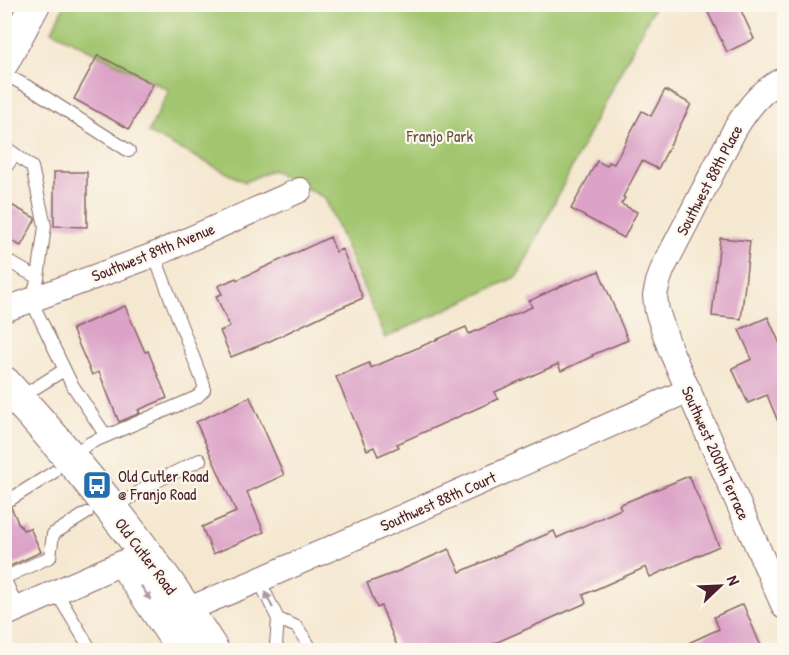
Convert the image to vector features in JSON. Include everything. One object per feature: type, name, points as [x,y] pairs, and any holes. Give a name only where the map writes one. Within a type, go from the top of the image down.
[{"type":"main road","name":"Old Cutler Road","points":[[9,399],[61,464],[98,516],[124,562],[184,651]]},
{"type":"main road","name":"Old Cutler Road","points":[[98,516],[186,610],[212,651]]},
{"type":"street","points":[[4,62],[35,4]]},
{"type":"street","name":"Southwest 88th Place","points":[[655,296],[663,268],[735,129],[760,94],[784,79]]},
{"type":"street","name":"Southwest 89th Avenue","points":[[4,310],[34,289],[154,255],[300,190]]},
{"type":"street","name":"Southwest 200th Terrace","points":[[655,296],[663,330],[784,607]]},
{"type":"street","name":"Southwest 88th Court","points":[[186,610],[259,580],[688,390]]},
{"type":"street","points":[[11,612],[124,562]]},
{"type":"lane","points":[[4,74],[34,90],[129,151]]},
{"type":"lane","points":[[4,170],[10,150],[32,167],[45,226],[34,289]]},
{"type":"lane","points":[[11,499],[90,443],[197,397],[204,390],[154,255]]},
{"type":"lane","points":[[4,259],[34,289],[64,370],[106,436]]},
{"type":"lane","points":[[9,399],[64,370]]},
{"type":"lane","points":[[11,612],[4,578],[50,557],[53,534],[98,516],[151,484],[200,460]]},
{"type":"lane","points":[[259,580],[278,619],[276,645],[279,651]]},
{"type":"lane","points":[[56,592],[91,651]]},
{"type":"lane","points":[[278,619],[297,627],[312,651]]},
{"type":"green space","name":"Franjo Park","points":[[65,4],[655,5],[518,276],[385,338],[325,198],[272,170],[245,182],[148,133],[169,90],[52,31]]},
{"type":"building","points":[[704,4],[738,4],[754,39],[727,52]]},
{"type":"building","points":[[98,55],[153,84],[129,129],[74,99]]},
{"type":"building","points":[[665,90],[691,104],[658,169],[642,161],[623,197],[625,198],[621,204],[637,212],[624,238],[571,209],[597,161],[607,166],[609,162],[614,164],[642,111],[651,116]]},
{"type":"building","points":[[54,172],[87,172],[87,227],[54,226]]},
{"type":"building","points":[[4,201],[35,218],[21,246],[4,237]]},
{"type":"building","points":[[330,237],[336,252],[342,249],[363,298],[231,357],[220,331],[230,327],[216,296],[222,294],[218,286],[236,278],[237,280]]},
{"type":"building","points":[[720,238],[750,241],[741,319],[712,316]]},
{"type":"building","points":[[599,271],[628,340],[561,371],[558,364],[495,392],[498,399],[397,444],[399,447],[378,456],[374,447],[367,450],[336,377],[369,363],[371,368],[466,327],[469,334],[532,307],[529,301]]},
{"type":"building","points":[[125,306],[145,352],[148,351],[167,398],[138,410],[140,413],[119,422],[99,372],[92,375],[72,329]]},
{"type":"building","points":[[768,317],[784,353],[784,436],[767,395],[748,403],[732,368],[752,359],[739,330]]},
{"type":"building","points":[[250,397],[284,475],[247,492],[264,532],[213,554],[202,527],[236,512],[196,422]]},
{"type":"building","points":[[689,476],[719,546],[650,577],[646,567],[583,595],[586,603],[477,651],[399,651],[381,606],[377,608],[367,583],[449,549],[460,572],[554,531],[557,538],[621,509],[619,505]]},
{"type":"building","points":[[4,504],[11,507],[23,530],[30,528],[41,552],[4,569]]},
{"type":"building","points":[[743,604],[763,651],[671,651],[719,629],[714,617]]},
{"type":"place","name":"Old Cutler Road @ Franjo Road","points":[[97,485]]}]
